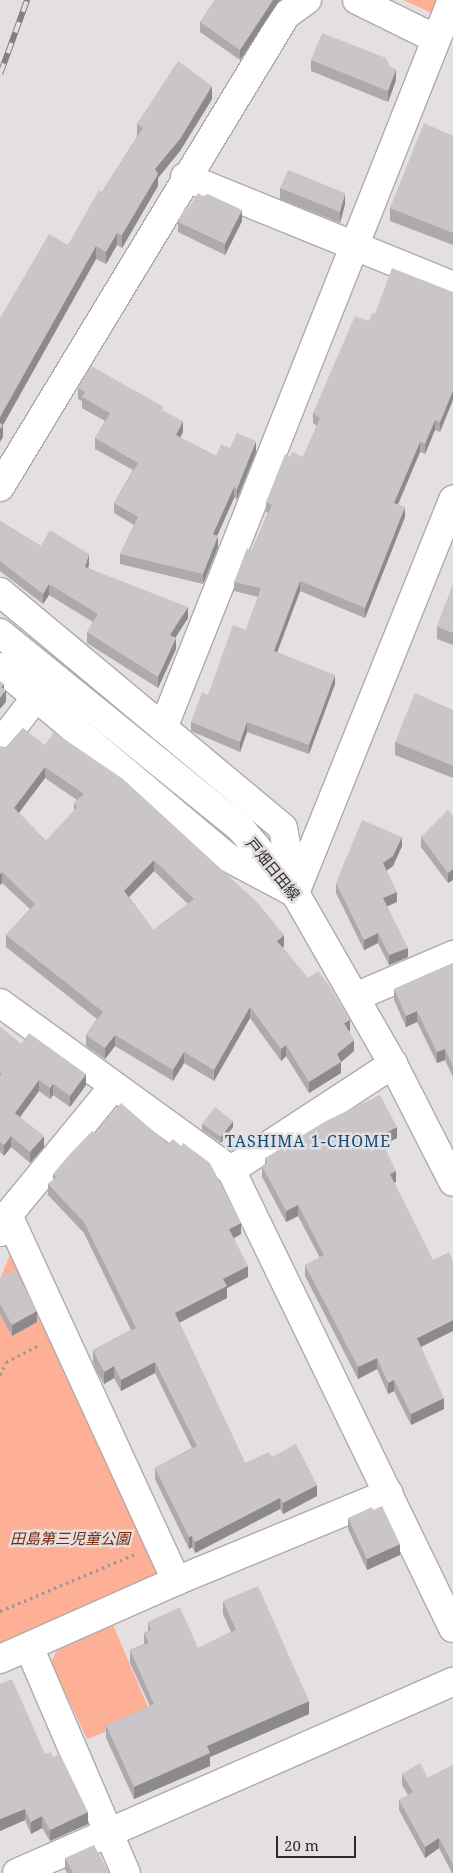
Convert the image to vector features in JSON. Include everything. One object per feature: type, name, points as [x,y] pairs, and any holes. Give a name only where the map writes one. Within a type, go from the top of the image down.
[{"type":"street","points":[[0,487],[185,177],[286,15],[307,0]]},
{"type":"street","points":[[358,0],[434,38]]},
{"type":"street","points":[[163,728],[434,38],[452,0]]},
{"type":"street","points":[[185,177],[453,286]]},
{"type":"street","points":[[295,893],[453,499]]},
{"type":"street","points":[[0,592],[283,828],[295,893]]},
{"type":"street","name":"戸畑日田線","points":[[0,633],[241,829],[295,893],[394,1064],[452,1175]]},
{"type":"street","points":[[0,667],[228,857],[295,893]]},
{"type":"street","points":[[0,744],[36,697]]},
{"type":"street","points":[[355,997],[453,955]]},
{"type":"street","points":[[0,1003],[230,1170],[389,1493],[453,1628]]},
{"type":"street","points":[[230,1170],[394,1064]]},
{"type":"street","points":[[114,1086],[4,1224],[62,1334],[176,1581]]},
{"type":"street","points":[[0,1659],[176,1581],[389,1493]]},
{"type":"street","points":[[28,1647],[107,1834],[126,1873]]},
{"type":"street","points":[[17,1873],[453,1682]]},
{"type":"path","points":[[0,1375],[6,1362],[62,1334]]},
{"type":"path","points":[[0,1611],[159,1544]]},
{"type":"green space","points":[[403,0],[442,0],[436,15]]},
{"type":"green space","name":"田島第三児童公園","points":[[12,1249],[162,1574],[0,1645],[0,1280]]},
{"type":"green space","points":[[113,1625],[151,1714],[87,1739],[51,1663],[58,1647]]},
{"type":"building","points":[[215,0],[273,0],[240,50],[200,22]]},
{"type":"building","points":[[322,33],[386,58],[390,67],[396,69],[388,91],[311,60]]},
{"type":"building","points":[[178,61],[212,86],[180,139],[155,169],[158,174],[122,235],[117,233],[106,252],[96,246],[0,417],[0,318],[49,234],[68,245],[99,190],[102,192],[143,128],[137,124]]},
{"type":"building","points":[[424,123],[453,136],[453,233],[390,208]]},
{"type":"building","points":[[288,170],[345,193],[340,212],[280,188]]},
{"type":"building","points":[[198,193],[203,196],[208,194],[242,210],[225,244],[178,222],[185,207],[189,207]]},
{"type":"building","points":[[392,268],[453,292],[453,390],[440,422],[435,420],[425,444],[420,442],[394,503],[405,507],[365,608],[300,581],[274,651],[335,675],[309,745],[247,722],[240,742],[191,722],[202,692],[208,695],[233,625],[246,630],[261,588],[234,582],[247,548],[252,550],[272,505],[266,502],[285,454],[290,457],[292,452],[303,457],[320,418],[313,413],[355,316],[369,321],[372,313],[375,314]]},
{"type":"building","points":[[91,366],[164,407],[162,410],[183,421],[176,435],[216,456],[221,444],[230,448],[237,433],[256,441],[237,489],[234,487],[213,534],[218,536],[203,574],[120,554],[138,517],[114,503],[138,463],[95,438],[110,413],[82,397],[85,392],[78,388]]},
{"type":"building","points":[[0,521],[41,546],[50,530],[89,554],[85,567],[188,607],[170,635],[176,638],[158,677],[87,632],[98,614],[49,584],[43,594],[0,561]]},
{"type":"building","points":[[453,585],[453,633],[437,627]]},
{"type":"building","points":[[0,681],[4,684],[1,687],[6,690],[0,698]]},
{"type":"building","points":[[415,693],[453,710],[453,766],[395,742]]},
{"type":"building","points":[[23,728],[45,745],[54,732],[123,779],[257,902],[284,935],[277,941],[308,978],[318,971],[350,1020],[344,1023],[354,1040],[337,1054],[341,1062],[309,1082],[286,1045],[281,1049],[250,1007],[214,1070],[184,1052],[173,1070],[115,1035],[105,1048],[86,1035],[103,1012],[6,935],[35,904],[2,872],[0,874],[0,746],[6,747]],"holes":[[[45,767],[84,794],[74,803],[77,807],[46,841],[14,808]],[[154,860],[194,899],[153,930],[124,891]]]},
{"type":"building","points":[[448,810],[453,816],[453,869],[448,873],[421,837]]},
{"type":"building","points":[[362,820],[402,837],[393,856],[383,863],[397,892],[383,898],[408,948],[389,955],[378,933],[364,940],[336,883]]},
{"type":"building","points":[[453,963],[453,1067],[445,1049],[437,1052],[417,1011],[406,1016],[394,989]]},
{"type":"building","points":[[0,1027],[21,1044],[29,1033],[86,1074],[70,1096],[53,1084],[50,1088],[39,1080],[15,1113],[44,1136],[30,1152],[11,1136],[4,1145],[0,1142],[0,1076],[2,1074],[0,1072]]},
{"type":"building","points":[[380,1095],[397,1127],[379,1136],[396,1171],[390,1174],[433,1260],[449,1252],[453,1261],[453,1320],[417,1338],[444,1398],[411,1414],[394,1380],[388,1383],[377,1358],[358,1367],[305,1265],[324,1255],[298,1205],[286,1211],[262,1166],[267,1163],[265,1158],[326,1121]]},
{"type":"building","points":[[121,1103],[168,1144],[173,1139],[181,1146],[183,1143],[210,1163],[241,1223],[229,1229],[248,1266],[223,1279],[227,1286],[175,1313],[245,1463],[269,1452],[272,1457],[296,1444],[317,1485],[283,1503],[280,1498],[195,1542],[192,1536],[189,1537],[155,1468],[197,1446],[155,1362],[121,1380],[114,1366],[104,1372],[93,1350],[136,1328],[84,1222],[48,1184],[56,1177],[53,1174],[69,1155],[92,1131],[95,1133]]},
{"type":"building","points":[[215,1107],[233,1121],[221,1137],[202,1124]]},
{"type":"building","points":[[15,1270],[37,1311],[12,1325],[0,1304],[0,1278]]},
{"type":"building","points":[[382,1506],[400,1544],[367,1559],[348,1518],[372,1507],[373,1510]]},
{"type":"building","points":[[258,1586],[309,1701],[207,1746],[210,1753],[134,1787],[106,1725],[154,1704],[130,1650],[149,1643],[144,1633],[151,1630],[148,1622],[180,1607],[198,1648],[236,1630],[223,1601]]},
{"type":"building","points":[[12,1679],[45,1754],[51,1752],[53,1757],[60,1754],[88,1812],[50,1830],[42,1816],[31,1822],[25,1809],[0,1819],[0,1684]]},
{"type":"building","points":[[420,1763],[428,1778],[453,1765],[453,1865],[439,1838],[425,1847],[399,1800],[413,1792],[402,1774]]},
{"type":"building","points":[[94,1845],[109,1873],[73,1873],[65,1858]]},
{"type":"railway","points":[[0,74],[27,0]]},
{"type":"district","name":"TASHIMA 1-CHOME","points":[[308,1141]]}]
